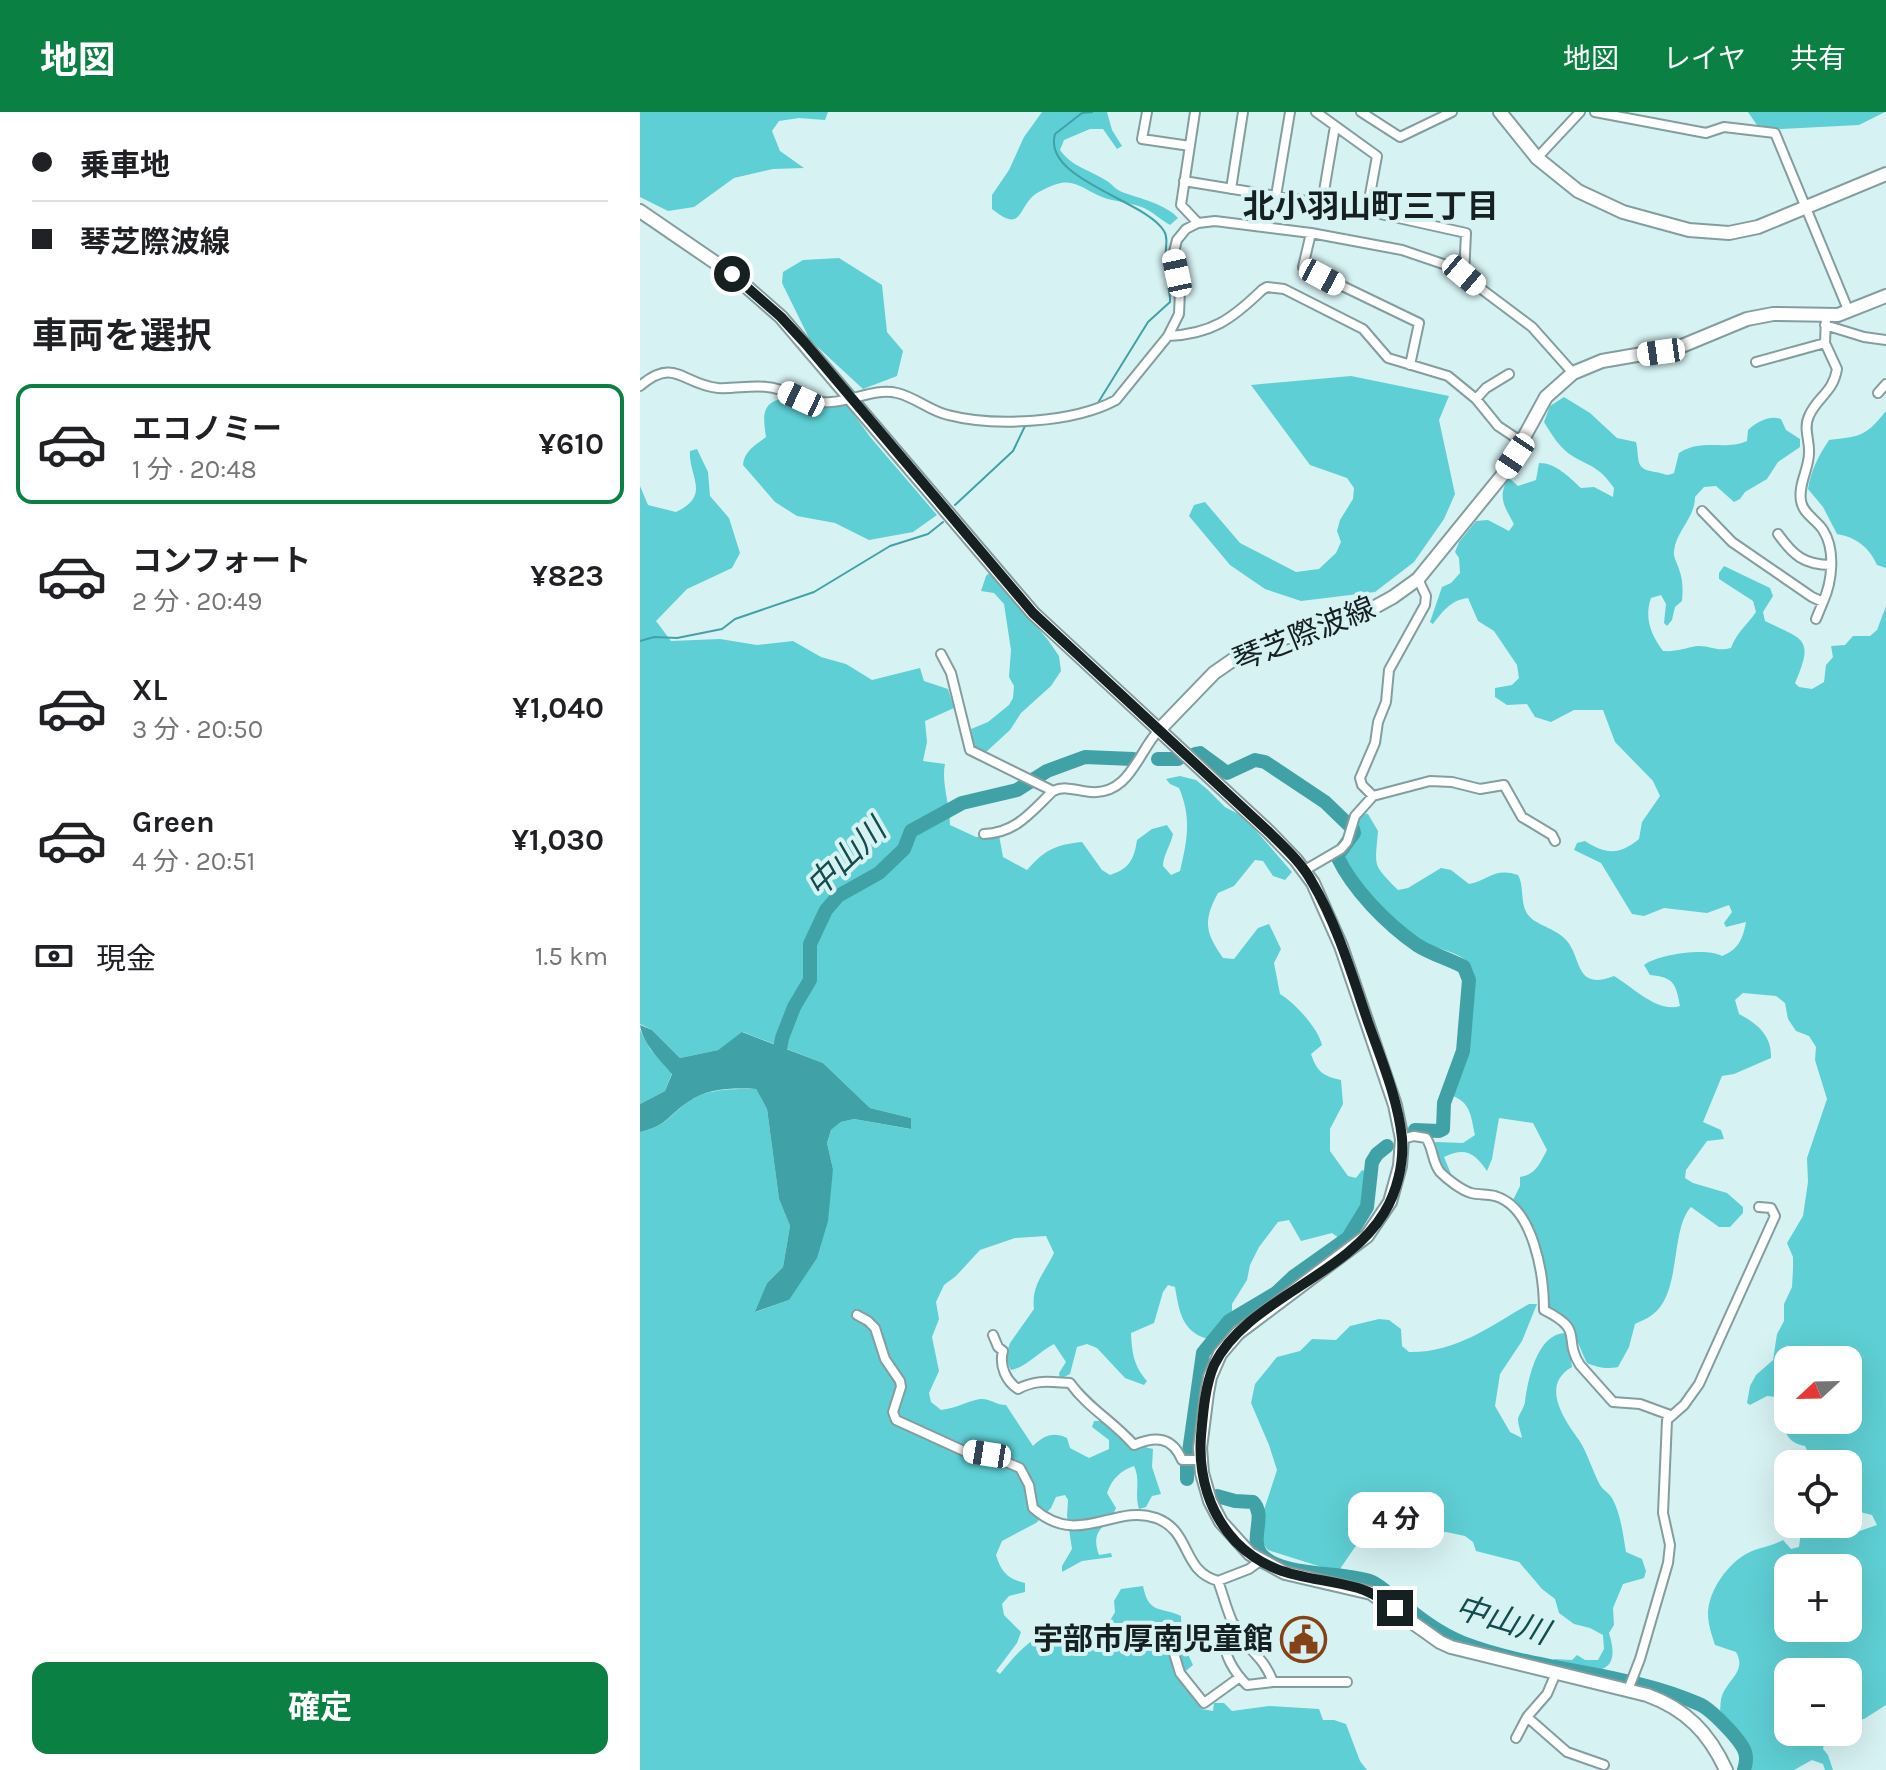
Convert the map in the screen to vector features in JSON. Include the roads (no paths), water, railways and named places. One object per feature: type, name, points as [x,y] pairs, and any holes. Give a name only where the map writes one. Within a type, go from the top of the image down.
[{"type":"main road","points":[[1500,112],[1537,158],[1578,191],[1610,207],[1689,230],[1720,233],[1745,231],[1886,174]]},
{"type":"main road","points":[[640,211],[703,252],[760,298],[805,343],[1033,613],[1269,832],[1305,870],[1332,925],[1392,1094],[1402,1139],[1400,1166],[1394,1191],[1383,1214],[1367,1236],[1238,1333],[1220,1354],[1210,1377],[1201,1460],[1206,1488],[1221,1522],[1235,1540],[1260,1561],[1294,1576],[1371,1593],[1440,1642],[1556,1673],[1629,1684],[1693,1720],[1711,1740],[1726,1770]]},
{"type":"main road","name":"琴芝際波線","points":[[1158,731],[1214,673],[1237,657],[1265,644],[1364,613],[1418,579],[1489,492],[1522,442],[1546,397],[1573,373],[1602,361],[1677,348],[1760,316],[1785,313],[1825,321],[1886,296]]},
{"type":"street","points":[[1147,112],[1142,139],[1190,146]]},
{"type":"street","points":[[1195,112],[1181,205],[1198,223]]},
{"type":"street","points":[[1231,189],[1243,112]]},
{"type":"street","points":[[1276,196],[1290,112]]},
{"type":"street","points":[[1316,112],[1377,156],[1367,211]]},
{"type":"street","points":[[1361,112],[1400,137],[1452,112]]},
{"type":"street","points":[[1565,112],[1572,121]]},
{"type":"street","points":[[1537,158],[1580,112]]},
{"type":"street","points":[[1595,112],[1706,133],[1724,127],[1775,133],[1849,312]]},
{"type":"street","points":[[1322,203],[1335,126]]},
{"type":"street","points":[[1184,181],[1367,211],[1466,233],[1464,275]]},
{"type":"street","points":[[640,386],[664,372],[677,372],[705,386],[766,387],[815,402],[897,393],[947,415],[985,420],[1036,420],[1102,408],[1116,400],[1168,336],[1181,304],[1173,256],[1177,240],[1186,229],[1198,223],[1215,221],[1311,233],[1429,258],[1464,275],[1532,327],[1573,373]]},
{"type":"street","points":[[1311,233],[1303,267],[1419,323],[1410,365]]},
{"type":"street","points":[[1168,336],[1187,335],[1220,324],[1238,313],[1262,290],[1276,287],[1363,329],[1388,358],[1448,376],[1476,399],[1498,426],[1522,442]]},
{"type":"street","points":[[1816,619],[1829,589],[1831,565],[1824,531],[1805,510],[1801,501],[1801,486],[1809,458],[1809,415],[1830,390],[1837,369],[1825,343],[1825,321],[1864,337],[1886,340]]},
{"type":"street","points":[[1756,362],[1825,343]]},
{"type":"street","points":[[1476,399],[1486,388],[1509,374]]},
{"type":"street","points":[[1878,393],[1886,384]]},
{"type":"street","points":[[1702,511],[1732,542],[1823,602]]},
{"type":"street","points":[[1778,534],[1794,555],[1806,562],[1831,565]]},
{"type":"street","points":[[1373,796],[1362,785],[1360,778],[1375,743],[1378,722],[1386,702],[1389,670],[1425,605],[1426,596],[1418,579]]},
{"type":"street","points":[[941,654],[951,673],[970,750],[1053,791]]},
{"type":"street","points":[[984,834],[994,834],[1021,824],[1053,791],[1063,787],[1092,793],[1113,788],[1140,761],[1144,749],[1158,731]]},
{"type":"street","points":[[1305,870],[1341,849],[1347,842],[1355,816],[1373,796],[1430,781],[1452,782],[1480,789],[1504,785],[1522,817],[1552,835],[1555,841]]},
{"type":"street","points":[[1402,1139],[1414,1136],[1426,1138],[1441,1173],[1470,1193],[1495,1196],[1515,1209],[1527,1227],[1541,1268],[1544,1310],[1566,1323],[1571,1330],[1576,1360],[1613,1402],[1640,1404],[1670,1415]]},
{"type":"street","points":[[1629,1684],[1640,1659],[1668,1563],[1670,1545],[1663,1513],[1666,1428],[1670,1415],[1684,1405],[1699,1384],[1775,1216],[1771,1208],[1759,1207]]},
{"type":"street","points":[[857,1315],[875,1328],[885,1359],[900,1381],[893,1412],[896,1420],[964,1451],[987,1454],[1020,1468],[1029,1485],[1033,1508],[1047,1519],[1080,1527],[1137,1514],[1169,1523],[1178,1531],[1185,1550],[1203,1575],[1218,1581],[1249,1569],[1260,1561]]},
{"type":"street","points":[[993,1335],[1003,1351],[1002,1367],[1014,1387],[1018,1389],[1038,1381],[1070,1383],[1084,1403],[1118,1428],[1134,1445],[1156,1438],[1174,1446],[1182,1460],[1201,1460]]},
{"type":"street","points":[[1218,1581],[1242,1639],[1266,1664],[1273,1682]]},
{"type":"street","points":[[1235,1625],[1225,1636],[1225,1652],[1247,1685],[1347,1682]]},
{"type":"street","points":[[1173,1650],[1180,1673],[1204,1703],[1240,1677]]},
{"type":"street","points":[[1516,1738],[1527,1717],[1547,1694],[1556,1673]]},
{"type":"street","points":[[1527,1717],[1567,1752],[1604,1765]]},
{"type":"waterway","points":[[1092,112],[1082,113],[1055,134],[1055,150],[1064,164],[1079,177],[1138,209],[1164,231],[1170,298],[1170,302],[1148,322],[1096,406]]},
{"type":"waterway","points":[[1071,419],[1091,415]]},
{"type":"waterway","points":[[955,505],[1013,451],[1025,426],[1040,424]]},
{"type":"waterway","points":[[640,641],[722,629],[735,619],[814,592],[890,546],[928,534],[943,522]]},
{"type":"waterway","name":"中山川","points":[[1195,754],[1200,753],[1227,773],[1255,760],[1265,762],[1325,802],[1353,829],[1354,833],[1337,856],[1361,894],[1417,945],[1464,967],[1469,980],[1463,1051],[1444,1103],[1443,1129],[1415,1130]]},
{"type":"waterway","name":"中山川","points":[[783,1064],[779,1055],[782,1038],[794,1007],[810,980],[810,944],[826,910],[838,896],[879,873],[904,849],[911,831],[962,803],[1017,790],[1047,771],[1085,757],[1133,759]]},
{"type":"waterway","name":"中山川","points":[[1158,759],[1178,759]]},
{"type":"waterway","name":"中山川","points":[[1187,1479],[1203,1353],[1229,1321],[1276,1293],[1348,1238],[1367,1207],[1372,1162],[1387,1146]]},
{"type":"waterway","name":"中山川","points":[[1217,1496],[1253,1502],[1258,1514],[1258,1548],[1270,1562],[1298,1571],[1372,1582],[1428,1624],[1463,1643],[1492,1653],[1642,1685],[1699,1704],[1718,1718],[1742,1747],[1746,1756],[1744,1770]]},
{"type":"place","name":"宇部市厚南児童館","points":[[1304,1639]]},
{"type":"district","name":"北小羽山町三丁目","points":[[1371,206]]}]
